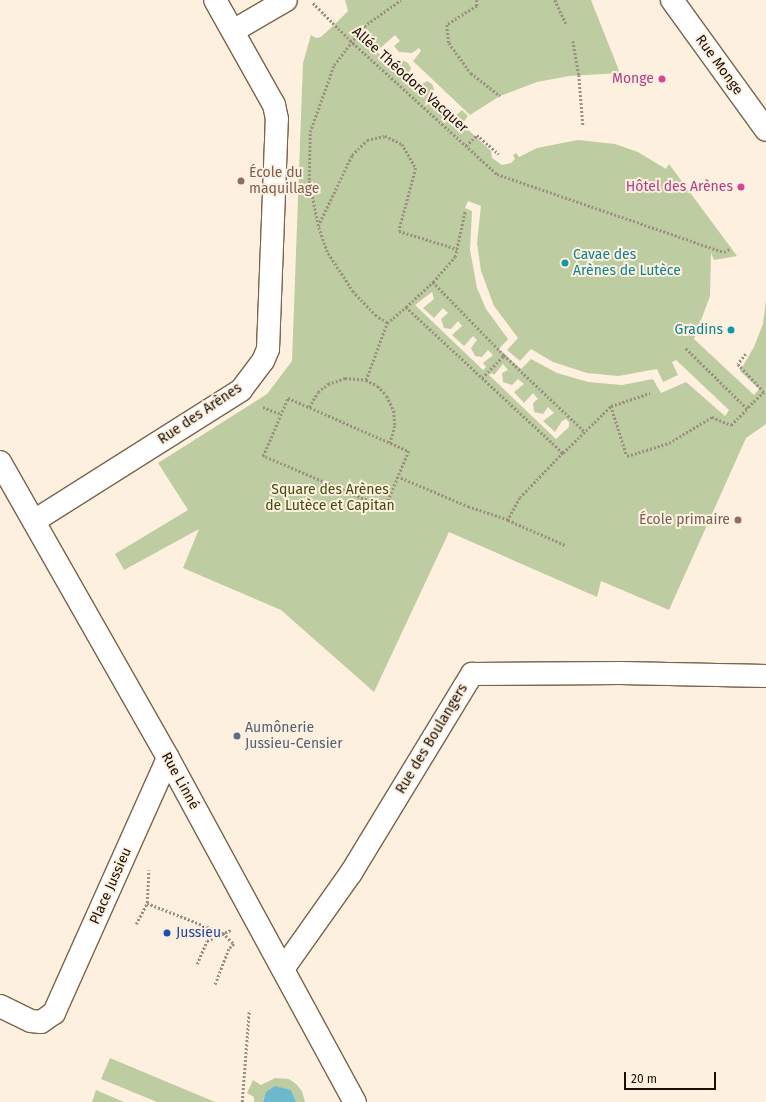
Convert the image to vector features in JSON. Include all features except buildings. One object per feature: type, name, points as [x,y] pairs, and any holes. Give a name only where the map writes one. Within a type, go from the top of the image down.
[{"type":"street","points":[[215,0],[233,31],[286,0]]},
{"type":"street","name":"Rue Monge","points":[[672,0],[766,130]]},
{"type":"street","name":"Rue des Arènes","points":[[34,521],[241,390],[263,361],[268,349],[278,134],[274,105],[233,31]]},
{"type":"street","name":"Rue Linné","points":[[0,462],[168,758],[355,1102]]},
{"type":"street","name":"Rue des Boulangers","points":[[283,969],[351,873],[472,674],[620,673],[766,676]]},
{"type":"street","name":"Place Jussieu","points":[[0,1006],[31,1022],[41,1022],[54,1013],[168,758]]},
{"type":"path","name":"Allée Théodore Vacquer","points":[[310,0],[353,43],[497,174],[724,252],[731,248]]},
{"type":"path","points":[[387,323],[376,316],[338,272],[327,252],[318,226],[309,180],[310,132],[334,65],[353,43],[364,26],[401,0]]},
{"type":"path","points":[[477,0],[477,6],[446,25],[449,43],[471,73],[500,96]]},
{"type":"path","points":[[555,0],[566,24]]},
{"type":"path","points":[[573,41],[579,75],[583,125]]},
{"type":"path","points":[[466,146],[477,134],[499,154]]},
{"type":"path","points":[[318,226],[352,155],[367,140],[385,136],[402,144],[416,168],[399,231],[457,249]]},
{"type":"path","points":[[366,380],[387,323],[433,282],[455,257],[465,211]]},
{"type":"path","points":[[433,282],[504,355],[584,432]]},
{"type":"path","points":[[406,307],[563,453]]},
{"type":"path","points":[[686,348],[747,409]]},
{"type":"path","points":[[611,406],[627,456],[669,442],[712,418],[731,425],[764,392],[738,364],[746,354]]},
{"type":"path","points":[[482,378],[504,355]]},
{"type":"path","points":[[309,407],[318,392],[328,384],[344,378],[366,380],[378,386],[387,396],[394,412],[395,426],[390,443]]},
{"type":"path","points":[[508,520],[520,498],[611,406],[650,393]]},
{"type":"path","points":[[288,398],[309,407],[409,451],[385,508],[263,456],[288,398]]},
{"type":"path","points":[[398,476],[469,507],[508,520],[565,545]]},
{"type":"path","points":[[136,924],[147,903],[223,933],[234,944],[229,949],[215,985]]},
{"type":"path","points":[[197,964],[207,941],[237,928]]},
{"type":"path","points":[[242,1102],[249,1010]]},
{"type":"green space","name":"Square des Arènes de Lutèce et Capitan","points":[[345,0],[591,0],[620,73],[569,76],[537,82],[500,96],[470,115],[413,61],[421,51],[419,48],[412,53],[399,52],[394,46],[400,41],[395,35],[377,51],[382,57],[386,53],[397,63],[402,60],[408,63],[411,68],[408,75],[420,85],[427,81],[432,84],[434,89],[431,95],[454,117],[462,110],[468,116],[462,124],[491,151],[492,158],[502,165],[511,163],[515,159],[513,155],[516,153],[519,157],[537,148],[578,140],[615,144],[638,152],[666,169],[669,164],[737,256],[714,260],[711,253],[710,296],[694,339],[754,395],[759,389],[740,371],[754,347],[763,324],[766,300],[766,424],[746,438],[669,610],[601,581],[597,597],[449,532],[374,692],[281,610],[183,568],[199,529],[124,570],[115,554],[188,510],[158,463],[267,394],[292,361],[303,63],[311,35],[316,38],[321,37],[348,11]],"holes":[[[468,201],[481,206],[477,243],[481,271],[494,306],[518,338],[507,350],[520,361],[531,349],[553,362],[587,373],[618,376],[657,369],[663,382],[678,375],[672,362],[676,360],[729,410],[725,416],[686,382],[661,393],[653,379],[622,385],[588,382],[557,373],[531,359],[521,369],[499,349],[508,339],[486,309],[477,288],[470,250],[472,211],[465,208]],[[432,292],[434,299],[423,308],[434,318],[443,308],[448,313],[441,319],[444,328],[451,329],[458,321],[462,326],[452,335],[464,346],[473,336],[477,340],[471,348],[475,356],[482,357],[488,350],[493,355],[483,363],[486,367],[483,370],[415,305]],[[503,364],[508,370],[502,373],[503,382],[512,385],[518,379],[524,384],[514,392],[524,403],[533,393],[538,399],[533,403],[534,412],[543,414],[548,407],[554,413],[543,421],[555,432],[562,421],[566,419],[569,422],[569,427],[556,439],[489,375],[492,373],[494,375]]]},
{"type":"green space","points":[[110,1058],[215,1102],[157,1102],[101,1079]]},
{"type":"green space","points":[[275,1078],[289,1079],[296,1084],[302,1091],[305,1102],[296,1102],[291,1090],[264,1097],[263,1102],[254,1102],[254,1097],[247,1093],[253,1080],[261,1085]]},
{"type":"green space","points":[[96,1090],[124,1102],[92,1102]]},
{"type":"water","points":[[275,1086],[291,1090],[296,1102],[263,1102],[266,1092]]},
{"type":"place","name":"Monge","points":[[662,79]]},
{"type":"place","name":"École du maquillage","points":[[241,181]]},
{"type":"place","name":"Hôtel des Arènes","points":[[741,187]]},
{"type":"place","name":"Cavae des Arènes de Lutèce","points":[[565,263]]},
{"type":"place","name":"Gradins","points":[[731,330]]},
{"type":"place","name":"École primaire","points":[[738,520]]},
{"type":"place","name":"Aumônerie Jussieu-Censier","points":[[237,736]]},
{"type":"place","name":"Jussieu","points":[[167,933]]}]
